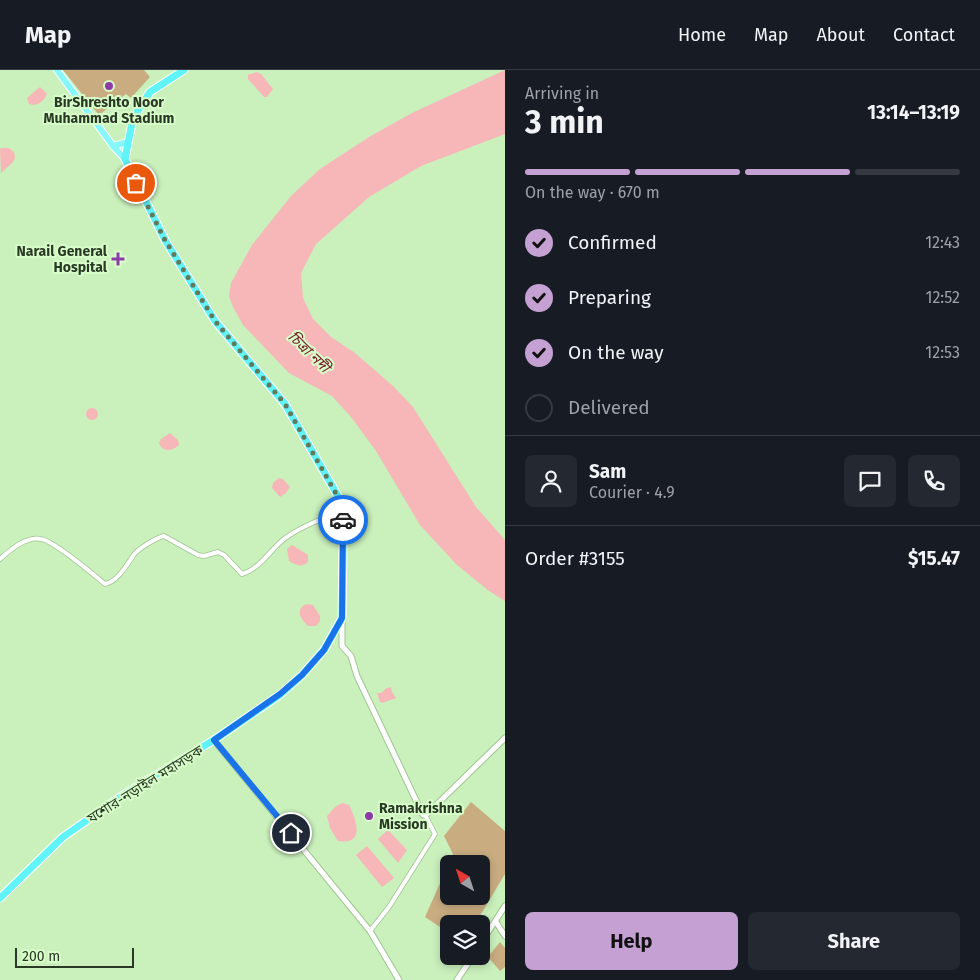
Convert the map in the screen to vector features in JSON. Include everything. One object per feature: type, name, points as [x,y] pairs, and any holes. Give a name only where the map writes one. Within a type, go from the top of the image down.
[{"type":"highway","points":[[125,159],[134,118],[150,92],[184,70]]},
{"type":"highway","name":"যশোর-নড়াইল মহাসড়ক","points":[[0,898],[63,837],[126,793],[214,740],[280,694],[302,675],[324,650],[342,618],[342,504],[285,404],[215,321],[165,240],[125,159]]},
{"type":"main road","points":[[57,70],[112,146],[125,159]]},
{"type":"main road","points":[[112,146],[128,142]]},
{"type":"street","points":[[0,559],[11,549],[29,541],[41,539],[60,548],[105,584],[110,582],[126,567],[135,554],[164,536],[198,555],[204,556],[218,552],[224,555],[240,574],[244,574],[263,560],[284,539],[298,530],[334,514],[342,513]]},
{"type":"street","points":[[342,618],[342,646],[351,656],[357,676],[435,834],[389,907],[370,931]]},
{"type":"street","points":[[424,815],[505,738]]},
{"type":"street","points":[[214,740],[370,931],[399,980]]},
{"type":"street","points":[[490,930],[505,906]]},
{"type":"street","points":[[496,922],[505,936]]},
{"type":"street","points":[[457,980],[467,965]]},
{"type":"shaded area","name":"BirShreshto Noor Muhammad Stadium","points":[[63,70],[144,70],[150,77],[131,98],[126,94],[99,115]]},
{"type":"shaded area","points":[[471,802],[505,831],[505,874],[490,899],[490,855],[453,854],[444,836]]},
{"type":"shaded area","points":[[440,883],[440,905],[486,905],[480,915],[440,915],[440,927],[425,917]]},
{"type":"shaded area","points":[[500,942],[505,948],[505,967],[500,971],[490,959],[490,954]]},
{"type":"water","name":"চিত্রা নদী","points":[[505,70],[505,134],[421,166],[369,197],[316,244],[301,273],[303,298],[313,319],[331,337],[355,353],[393,386],[413,407],[476,507],[505,540],[505,601],[489,591],[457,565],[420,525],[376,451],[351,417],[332,396],[289,373],[243,325],[229,296],[231,283],[252,245],[291,196],[320,169],[369,137],[412,113]]},
{"type":"water","points":[[257,72],[261,74],[273,89],[267,97],[264,97],[248,79],[248,75]]},
{"type":"water","points":[[40,87],[47,94],[46,97],[37,104],[29,104],[27,98]]},
{"type":"water","points":[[9,148],[14,152],[15,158],[1,173],[0,149]]},
{"type":"water","points":[[90,408],[94,408],[98,414],[94,420],[90,420],[86,416],[86,412]]},
{"type":"water","points":[[170,433],[178,440],[179,445],[171,450],[165,450],[159,443],[161,439]]},
{"type":"water","points":[[279,478],[283,479],[290,487],[280,497],[272,488],[273,483]]},
{"type":"water","points":[[292,545],[308,555],[308,562],[306,564],[297,565],[289,561],[287,549]]},
{"type":"water","points":[[306,604],[313,605],[320,616],[320,621],[316,626],[308,626],[301,617],[300,611]]},
{"type":"water","points":[[391,687],[396,698],[380,702],[377,693],[382,693],[385,689]]},
{"type":"water","points":[[342,803],[349,805],[357,830],[353,839],[347,841],[338,841],[330,828],[327,816],[335,807]]},
{"type":"water","points":[[388,830],[407,850],[398,863],[378,839]]},
{"type":"water","points":[[367,846],[394,878],[382,887],[356,855]]},
{"type":"way so far","points":[[136,183],[165,240],[215,321],[285,404],[342,504],[343,520]]},
{"type":"place","name":"BirShreshto Noor Muhammad Stadium","points":[[109,86]]},
{"type":"place","name":"Narail General Hospital","points":[[118,259]]},
{"type":"place","name":"Ramakrishna Mission","points":[[369,816]]},
{"type":"route","points":[[291,833],[214,740],[280,694],[302,675],[324,650],[342,618],[343,520]]}]
